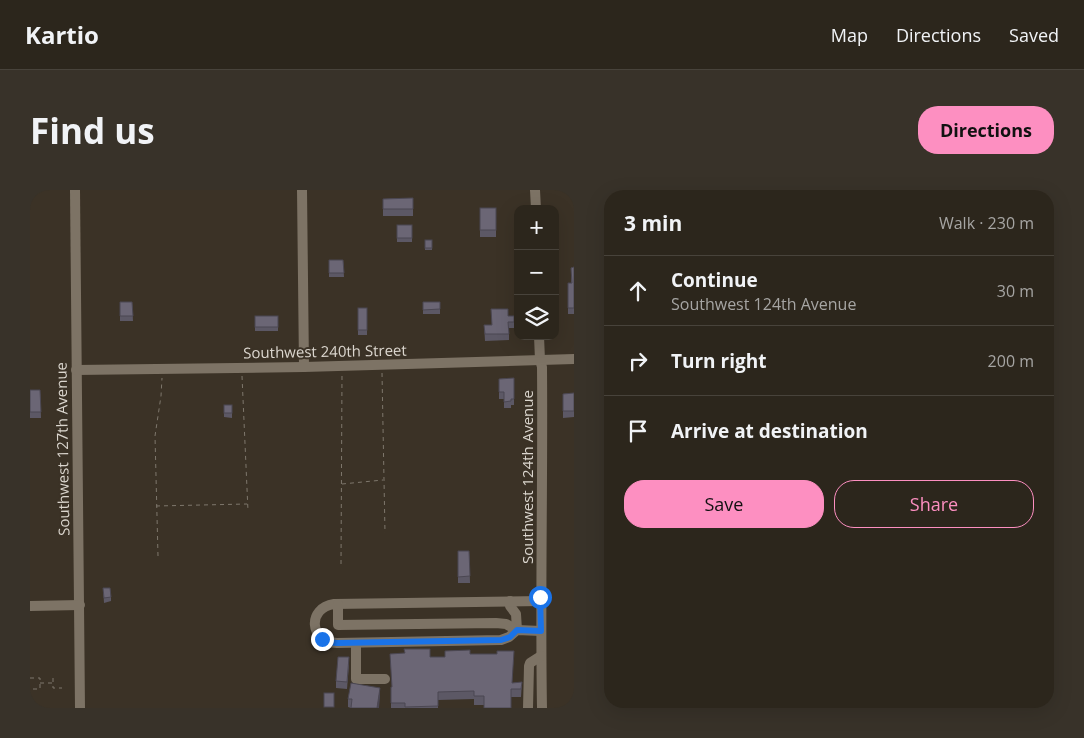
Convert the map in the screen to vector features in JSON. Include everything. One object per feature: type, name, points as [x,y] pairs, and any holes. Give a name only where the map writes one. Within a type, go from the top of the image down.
[{"type":"street","name":"Southwest 127th Avenue","points":[[75,190],[80,708]]},
{"type":"street","points":[[302,190],[304,367]]},
{"type":"street","points":[[536,190],[536,205]]},
{"type":"street","name":"Southwest 124th Avenue","points":[[539,340],[542,367],[543,462],[542,708]]},
{"type":"street","name":"Southwest 240th Street","points":[[76,370],[304,367],[574,359]]},
{"type":"street","points":[[510,601],[510,606],[514,610],[516,617],[517,630],[510,637],[501,640],[326,642],[318,634],[315,625],[316,617],[320,610],[328,605],[338,604],[510,601],[541,601]]},
{"type":"street","points":[[338,604],[338,626],[496,623],[506,624],[517,630],[541,631]]},
{"type":"street","points":[[30,606],[80,606]]},
{"type":"street","points":[[496,623],[516,617]]},
{"type":"street","points":[[356,643],[356,679],[385,679]]},
{"type":"street","points":[[528,708],[529,666],[530,663],[541,656]]},
{"type":"path","points":[[382,364],[385,533]]},
{"type":"path","points":[[341,564],[342,366]]},
{"type":"path","points":[[242,368],[248,511]]},
{"type":"path","points":[[158,556],[154,436],[162,396],[162,369]]},
{"type":"path","points":[[341,484],[384,480]]},
{"type":"path","points":[[156,506],[247,504]]},
{"type":"path","points":[[30,678],[40,678],[40,689],[31,689]]},
{"type":"path","points":[[53,678],[53,688],[62,688]]},
{"type":"path","points":[[40,683],[53,683]]},
{"type":"building","points":[[413,198],[413,209],[383,209],[383,199]]},
{"type":"building","points":[[480,208],[496,208],[496,230],[480,230]]},
{"type":"building","points":[[397,225],[412,225],[412,238],[397,238]]},
{"type":"building","points":[[425,240],[432,240],[432,248],[425,248]]},
{"type":"building","points":[[329,260],[343,260],[344,273],[329,273]]},
{"type":"building","points":[[574,267],[574,308],[568,308],[568,283],[572,283],[571,268]]},
{"type":"building","points":[[120,302],[132,302],[133,316],[120,316]]},
{"type":"building","points":[[423,302],[440,302],[440,309],[423,310]]},
{"type":"building","points":[[358,308],[367,308],[367,330],[358,330]]},
{"type":"building","points":[[491,309],[508,309],[508,316],[514,316],[514,322],[508,322],[509,334],[485,334],[484,325],[492,325]]},
{"type":"building","points":[[255,316],[278,316],[278,327],[255,327]]},
{"type":"building","points":[[514,378],[514,399],[504,402],[504,392],[499,392],[499,379]]},
{"type":"building","points":[[30,390],[40,390],[41,412],[30,412]]},
{"type":"building","points":[[574,393],[574,411],[563,411],[563,394]]},
{"type":"building","points":[[224,405],[232,405],[232,413],[224,413]]},
{"type":"building","points":[[458,551],[469,551],[470,576],[458,577]]},
{"type":"building","points":[[103,588],[110,588],[111,597],[104,598]]},
{"type":"building","points":[[404,649],[430,649],[430,657],[445,657],[445,651],[470,650],[470,654],[497,654],[497,651],[514,651],[512,683],[522,682],[521,689],[511,689],[511,708],[484,708],[484,696],[474,696],[474,691],[438,692],[438,706],[405,707],[405,703],[391,703],[390,654],[405,653]]},
{"type":"building","points":[[338,657],[349,657],[347,682],[336,681]]},
{"type":"building","points":[[351,683],[380,688],[377,708],[351,708],[352,699],[348,699]]},
{"type":"building","points":[[324,693],[334,693],[334,707],[324,707]]},
{"type":"route","points":[[322,639],[330,643],[501,640],[510,637],[517,630],[541,631],[540,597]]}]
